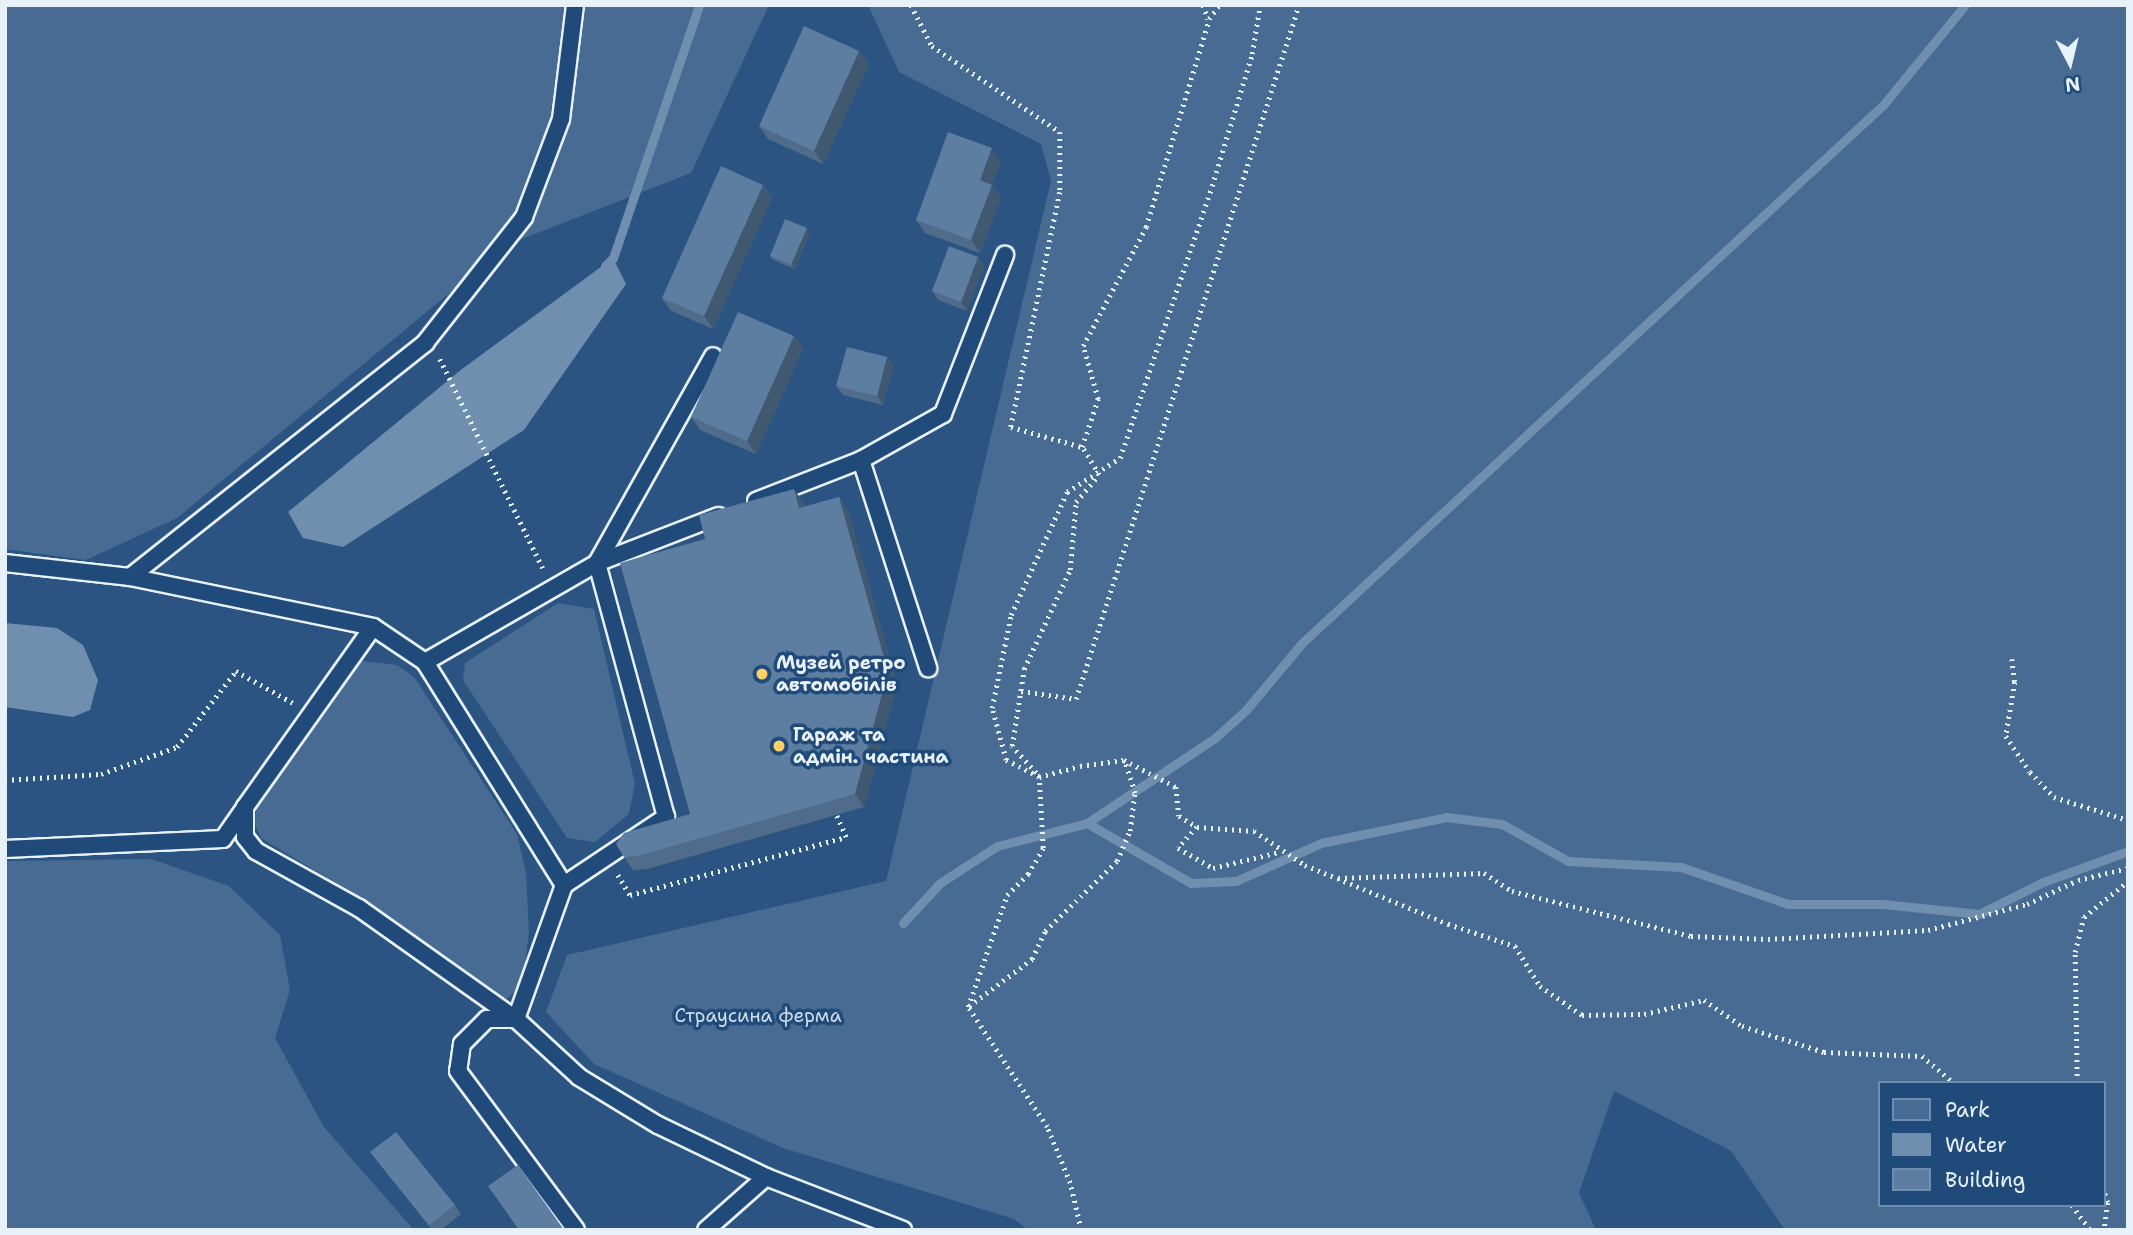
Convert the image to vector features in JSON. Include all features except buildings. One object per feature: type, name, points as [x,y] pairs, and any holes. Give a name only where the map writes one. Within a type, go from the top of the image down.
[{"type":"lane","points":[[130,577],[425,343],[524,217],[561,119],[575,5]]},
{"type":"lane","points":[[425,662],[597,563],[861,460],[943,414],[1005,255]]},
{"type":"lane","points":[[516,1019],[564,885],[666,817],[597,563],[713,356]]},
{"type":"lane","points":[[861,460],[928,668]]},
{"type":"lane","points":[[5,563],[130,577],[373,627],[425,662],[564,885]]},
{"type":"lane","points":[[5,849],[223,839],[373,627]]},
{"type":"lane","points":[[245,807],[245,837],[256,851],[359,908],[516,1019],[579,1077],[658,1125],[766,1177],[873,1226],[903,1230]]},
{"type":"lane","points":[[516,1019],[487,1019],[462,1044],[458,1071],[576,1230]]},
{"type":"lane","points":[[706,1230],[766,1177]]},
{"type":"path","points":[[911,5],[932,46],[1060,132],[1060,192],[1011,427],[1082,447],[1099,475]]},
{"type":"path","points":[[1203,5],[1209,19]]},
{"type":"path","points":[[1082,447],[1098,399],[1083,346],[1146,227],[1209,19],[1219,5]]},
{"type":"path","points":[[1260,5],[1252,54],[1212,186],[1121,458],[1099,475],[1067,492],[1010,615],[992,708],[1006,760],[1039,777],[1124,760],[1176,787],[1179,816],[1197,827],[1254,831],[1280,852],[1306,865],[1448,924],[1515,946],[1540,986],[1582,1015],[1644,1014],[1704,1000],[1742,1026],[1824,1052],[1922,1056],[1952,1081]]},
{"type":"path","points":[[1021,691],[1076,699],[1299,5]]},
{"type":"path","points":[[442,362],[553,588]]},
{"type":"path","points":[[968,1007],[1007,895],[1028,874],[1043,848],[1039,777],[1012,746],[1024,669],[1070,570],[1076,502],[1099,475]]},
{"type":"path","points":[[2012,659],[2015,682],[2006,736],[2029,772],[2054,797],[2128,820]]},
{"type":"path","points":[[5,780],[102,774],[177,747],[236,671],[300,706]]},
{"type":"path","points":[[968,1007],[1032,959],[1045,931],[1117,860],[1130,831],[1135,793],[1124,760]]},
{"type":"path","points":[[606,857],[630,895],[846,838],[836,815]]},
{"type":"path","points":[[1197,827],[1178,848],[1213,868],[1280,852]]},
{"type":"path","points":[[1336,878],[1484,873],[1513,891],[1691,936],[1768,939],[1928,930],[2027,904],[2078,880],[2128,868]]},
{"type":"path","points":[[2077,1081],[2075,952],[2084,916],[2128,881]]},
{"type":"path","points":[[968,1007],[1046,1126],[1070,1183],[1080,1230]]},
{"type":"path","points":[[2104,1230],[2108,1203],[2105,1193]]},
{"type":"path","points":[[2073,1207],[2090,1230]]},
{"type":"green space","points":[[5,5],[769,5],[691,173],[509,244],[177,518],[86,560],[5,549]]},
{"type":"green space","name":"Страусина ферма","points":[[868,5],[2128,5],[2128,1230],[1785,1230],[1731,1151],[1614,1091],[1579,1193],[1596,1230],[1028,1230],[1014,1219],[783,1148],[594,1064],[546,1012],[567,955],[886,881],[1051,181],[1041,144],[899,72]]},
{"type":"green space","points":[[558,603],[594,609],[635,784],[629,814],[595,842],[567,838],[463,680],[465,663]]},
{"type":"green space","points":[[362,661],[397,665],[414,677],[517,834],[526,873],[529,931],[525,965],[517,989],[508,998],[489,999],[471,988],[364,900],[261,838],[255,825],[256,804],[343,671]]},
{"type":"green space","points":[[151,859],[229,886],[280,935],[290,990],[275,1038],[324,1127],[414,1230],[5,1230],[5,861]]},
{"type":"water","points":[[613,258],[626,284],[524,430],[343,547],[303,538],[288,512],[462,369]]},
{"type":"water","points":[[5,623],[57,628],[83,645],[98,680],[90,710],[73,717],[5,707]]},
{"type":"waterway","points":[[605,266],[613,258],[699,5]]},
{"type":"waterway","points":[[903,923],[940,883],[997,846],[1087,823],[1215,738],[1246,710],[1302,643],[1884,104],[1965,5]]},
{"type":"waterway","points":[[1087,823],[1191,883],[1236,881],[1321,843],[1446,817],[1502,824],[1568,861],[1681,867],[1788,904],[1883,904],[1979,914],[2043,882],[2128,851]]},
{"type":"place","name":"Музей ретро автомобілів","points":[[762,674]]},
{"type":"place","name":"Гараж та адмін. частина","points":[[779,746]]}]
